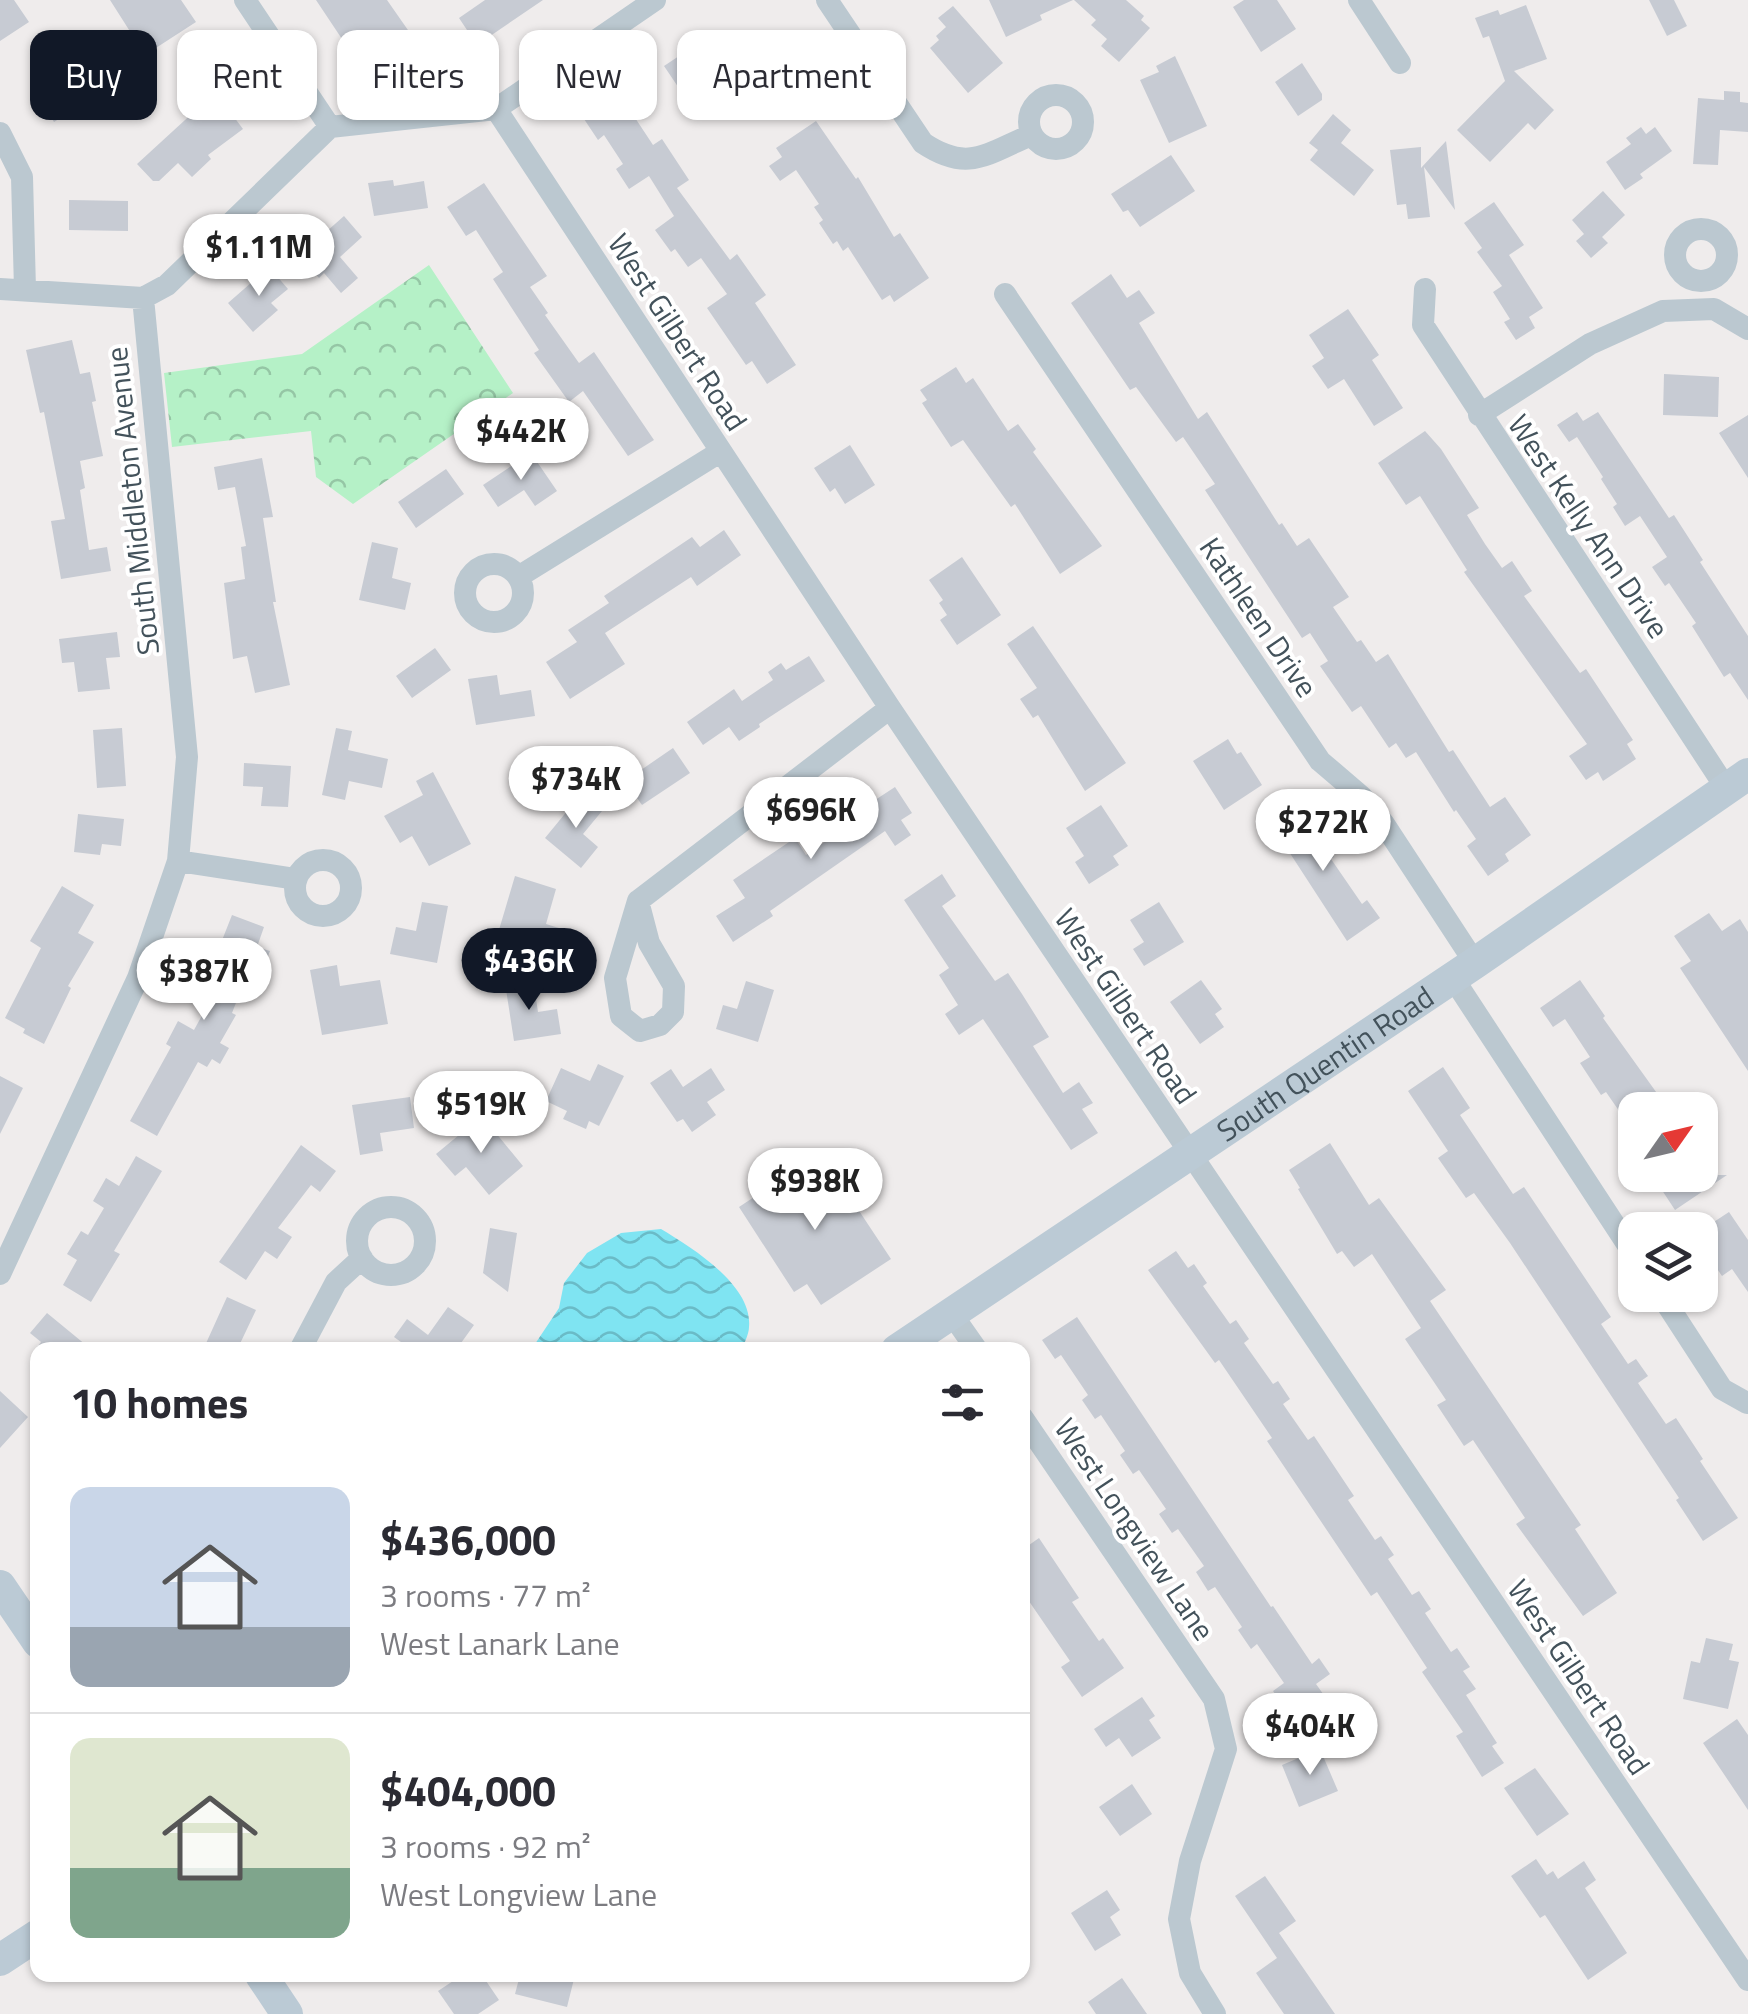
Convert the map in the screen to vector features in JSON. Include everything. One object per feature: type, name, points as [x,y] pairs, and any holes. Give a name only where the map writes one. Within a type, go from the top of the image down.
[{"type":"main road","name":"South Quentin Road","points":[[909,1342],[1464,970],[1737,781]]},
{"type":"main road","points":[[0,1586],[30,1630]]},
{"type":"main road","points":[[0,1960],[30,1940]]},
{"type":"main road","points":[[266,1982],[287,2014]]},
{"type":"street","points":[[245,0],[330,128]]},
{"type":"street","points":[[499,108],[655,0]]},
{"type":"street","points":[[827,0],[922,143],[944,157],[970,160],[1031,134]]},
{"type":"street","points":[[1359,0],[1400,63]]},
{"type":"street","name":"West Gilbert Road","points":[[499,115],[890,708],[1748,1980]]},
{"type":"street","points":[[0,289],[143,298],[166,285],[330,128],[404,120]]},
{"type":"street","points":[[0,133],[22,176],[25,289]]},
{"type":"street","points":[[1696,310],[1698,281]]},
{"type":"street","name":"West Kelly Ann Drive","points":[[1425,290],[1423,325],[1479,416],[1737,781]]},
{"type":"street","name":"Kathleen Drive","points":[[1005,294],[1320,761],[1360,796],[1384,824],[1464,970],[1618,1228]]},
{"type":"street","name":"South Middleton Avenue","points":[[0,1274],[138,978],[178,861],[187,757],[143,298]]},
{"type":"street","points":[[1479,416],[1590,344],[1664,312],[1714,309],[1748,329]]},
{"type":"street","points":[[518,578],[720,452]]},
{"type":"street","points":[[638,901],[650,943],[674,986],[673,1012],[660,1025],[640,1031],[621,1016],[615,978],[638,901],[890,708]]},
{"type":"street","points":[[178,861],[296,879]]},
{"type":"street","points":[[304,1342],[336,1282],[362,1258]]},
{"type":"street","points":[[1672,1312],[1722,1389],[1748,1409]]},
{"type":"street","points":[[952,1313],[972,1342]]},
{"type":"street","name":"West Longview Lane","points":[[1030,1429],[1214,1700],[1226,1749],[1190,1861],[1178,1928],[1190,1973],[1215,2014]]},
{"type":"green space","points":[[429,265],[513,393],[353,504],[316,477],[311,431],[172,447],[164,373],[302,354]]},
{"type":"water","points":[[661,1229],[718,1269],[741,1296],[748,1311],[745,1342],[536,1342],[559,1308],[564,1283],[587,1253],[621,1233]]},
{"type":"building","points":[[0,0],[14,0],[29,22],[0,41]]},
{"type":"building","points":[[110,0],[181,0],[196,22],[177,30],[177,34],[157,47],[157,30],[129,30]]},
{"type":"building","points":[[316,0],[387,0],[408,30],[337,30]]},
{"type":"building","points":[[485,0],[543,0],[499,30],[467,30],[459,18]]},
{"type":"building","points":[[989,0],[1073,0],[1006,37]]},
{"type":"building","points":[[1074,0],[1126,0],[1144,16],[1141,20],[1150,28],[1119,62],[1101,46],[1107,39],[1091,25],[1096,20]]},
{"type":"building","points":[[1244,0],[1277,0],[1296,29],[1261,52],[1233,7]]},
{"type":"building","points":[[1649,0],[1674,0],[1687,26],[1667,36]]},
{"type":"building","points":[[1526,5],[1547,59],[1514,71],[1554,110],[1535,130],[1528,123],[1490,162],[1457,130],[1505,81],[1489,36],[1483,38],[1475,18],[1498,10],[1500,15]]},
{"type":"building","points":[[953,6],[1003,63],[968,93],[930,48],[946,27],[938,18]]},
{"type":"building","points":[[1175,56],[1207,126],[1169,143],[1140,80],[1159,72],[1156,66]]},
{"type":"building","points":[[677,57],[677,85],[664,66]]},
{"type":"building","points":[[1302,63],[1322,100],[1298,116],[1275,82]]},
{"type":"building","points":[[1724,91],[1740,92],[1740,102],[1748,103],[1748,132],[1720,130],[1718,165],[1693,164],[1698,98],[1724,100]]},
{"type":"building","points":[[1333,114],[1351,130],[1341,143],[1374,170],[1354,196],[1310,160],[1318,150],[1309,143]]},
{"type":"building","points":[[185,120],[236,120],[243,129],[208,155],[211,159],[192,177],[178,163],[159,181],[153,181],[137,164]]},
{"type":"building","points":[[585,120],[636,120],[653,145],[662,139],[689,180],[677,188],[730,260],[737,254],[766,295],[755,303],[796,365],[767,384],[752,361],[746,365],[707,308],[727,294],[701,258],[688,267],[655,230],[674,216],[649,176],[629,189],[616,169],[623,164],[604,135],[598,140]]},
{"type":"building","points":[[816,121],[858,177],[894,237],[900,233],[929,278],[894,302],[890,295],[882,300],[848,247],[843,251],[837,241],[833,244],[819,223],[823,220],[814,207],[819,204],[796,170],[780,181],[769,166],[782,157],[776,148]]},
{"type":"building","points":[[1641,127],[1646,134],[1655,127],[1672,151],[1625,190],[1606,162],[1631,144],[1626,138]]},
{"type":"building","points":[[1446,141],[1455,210],[1424,167],[1430,217],[1408,219],[1406,204],[1397,205],[1390,150],[1421,147],[1421,168]]},
{"type":"building","points":[[1171,155],[1195,191],[1140,227],[1111,194]]},
{"type":"building","points":[[393,180],[394,186],[424,181],[428,208],[374,216],[368,183]]},
{"type":"building","points":[[484,183],[547,276],[530,287],[548,313],[545,315],[579,363],[594,352],[654,440],[628,456],[583,391],[569,402],[534,353],[539,350],[493,279],[503,272],[476,230],[466,236],[447,207]]},
{"type":"building","points":[[1603,191],[1625,215],[1602,237],[1608,243],[1591,258],[1576,241],[1584,234],[1572,220]]},
{"type":"building","points":[[69,200],[128,201],[128,231],[69,230]]},
{"type":"building","points":[[1494,202],[1524,245],[1509,255],[1543,308],[1529,317],[1535,328],[1516,340],[1504,322],[1510,319],[1493,292],[1502,286],[1477,252],[1482,248],[1464,223]]},
{"type":"building","points":[[344,216],[362,237],[340,257],[358,278],[341,293],[324,273],[319,278],[288,242],[306,225],[318,239]]},
{"type":"building","points":[[269,267],[288,289],[271,303],[278,310],[253,332],[228,303]]},
{"type":"building","points":[[1111,274],[1127,298],[1139,290],[1155,313],[1139,323],[1198,419],[1207,412],[1279,525],[1282,523],[1297,546],[1309,538],[1349,597],[1333,607],[1357,642],[1361,640],[1376,662],[1388,654],[1449,752],[1453,750],[1490,807],[1505,797],[1531,835],[1505,854],[1509,861],[1488,876],[1467,846],[1476,839],[1416,752],[1406,758],[1396,743],[1389,748],[1361,706],[1352,712],[1320,666],[1328,661],[1310,633],[1302,638],[1205,490],[1215,484],[1183,437],[1176,442],[1136,387],[1130,390],[1071,303]]},
{"type":"building","points":[[1348,309],[1379,355],[1372,360],[1403,408],[1374,426],[1344,379],[1328,389],[1312,366],[1324,358],[1309,335]]},
{"type":"building","points":[[72,340],[80,374],[90,372],[103,456],[80,461],[89,550],[107,547],[111,571],[61,579],[51,521],[65,519],[44,412],[40,413],[26,350]]},
{"type":"building","points":[[956,367],[966,383],[973,378],[1008,431],[1018,424],[1036,449],[1033,452],[1102,546],[1060,574],[1015,504],[1011,507],[963,440],[951,447],[922,403],[927,400],[920,390]]},
{"type":"building","points":[[1664,374],[1719,377],[1718,417],[1663,415]]},
{"type":"building","points":[[1577,412],[1583,421],[1598,412],[1669,518],[1674,515],[1703,560],[1700,562],[1748,636],[1748,700],[1730,673],[1724,677],[1692,626],[1696,623],[1669,583],[1665,586],[1652,567],[1667,557],[1640,516],[1625,526],[1613,507],[1617,504],[1603,477],[1577,437],[1569,442],[1557,425]]},
{"type":"building","points":[[1748,415],[1748,478],[1719,433]]},
{"type":"building","points":[[1425,431],[1479,508],[1467,515],[1485,544],[1502,568],[1512,561],[1532,591],[1524,596],[1580,673],[1586,669],[1633,740],[1627,744],[1636,759],[1603,781],[1598,772],[1586,780],[1569,756],[1587,744],[1464,572],[1467,570],[1420,496],[1406,505],[1378,463]]},
{"type":"building","points":[[850,445],[875,485],[845,504],[835,488],[830,492],[814,468]]},
{"type":"building","points":[[531,453],[557,491],[535,506],[524,490],[498,507],[483,485]]},
{"type":"building","points":[[262,458],[273,517],[263,518],[273,602],[290,685],[255,693],[247,656],[233,659],[224,583],[245,579],[241,547],[246,546],[235,487],[218,490],[214,467]]},
{"type":"building","points":[[446,469],[464,494],[416,528],[398,502]]},
{"type":"building","points":[[724,530],[741,555],[697,586],[691,577],[605,633],[625,664],[570,699],[546,662],[577,642],[568,630],[609,603],[604,596],[692,537],[700,547]]},
{"type":"building","points":[[372,542],[398,548],[392,578],[411,583],[405,610],[359,600]]},
{"type":"building","points":[[962,557],[1001,615],[957,645],[940,620],[947,615],[939,603],[943,600],[929,580]]},
{"type":"building","points":[[1033,626],[1126,763],[1085,791],[1038,715],[1033,718],[1020,699],[1037,688],[1007,644]]},
{"type":"building","points":[[117,632],[120,657],[106,658],[110,689],[78,692],[74,662],[62,663],[59,639]]},
{"type":"building","points":[[435,648],[451,670],[412,698],[396,676]]},
{"type":"building","points":[[809,656],[825,681],[739,741],[729,727],[703,745],[687,722],[734,689],[742,701],[773,680],[768,672],[781,663],[786,670]]},
{"type":"building","points":[[497,675],[500,695],[531,690],[535,716],[476,725],[468,679]]},
{"type":"building","points":[[122,728],[126,786],[97,788],[93,730]]},
{"type":"building","points":[[336,728],[352,731],[348,750],[388,759],[382,788],[349,781],[345,800],[322,795]]},
{"type":"building","points":[[1228,739],[1262,785],[1224,810],[1193,761]]},
{"type":"building","points":[[673,748],[690,773],[642,805],[625,781]]},
{"type":"building","points":[[244,763],[291,766],[288,807],[261,806],[263,787],[243,786]]},
{"type":"building","points":[[433,772],[471,844],[429,866],[412,836],[400,843],[384,816],[423,795],[416,781]]},
{"type":"building","points":[[895,787],[912,813],[901,820],[911,835],[895,846],[885,831],[770,911],[773,916],[733,942],[716,916],[745,898],[733,880],[795,838],[806,855],[853,822],[843,807],[862,794],[869,804]]},
{"type":"building","points":[[582,793],[602,811],[583,834],[598,847],[581,868],[545,838]]},
{"type":"building","points":[[1101,805],[1128,846],[1113,856],[1119,865],[1089,884],[1075,862],[1084,856],[1066,828]]},
{"type":"building","points":[[1288,805],[1302,828],[1311,823],[1362,904],[1367,900],[1380,918],[1347,941],[1267,818]]},
{"type":"building","points":[[78,814],[124,819],[121,846],[102,844],[100,855],[74,852]]},
{"type":"building","points":[[942,874],[956,896],[942,906],[995,981],[1008,973],[1022,994],[1049,1037],[1033,1046],[1063,1093],[1079,1082],[1093,1103],[1082,1109],[1098,1133],[1071,1150],[983,1019],[959,1035],[945,1014],[958,1005],[939,975],[949,968],[904,900]]},
{"type":"building","points":[[515,876],[556,889],[546,924],[562,929],[554,955],[496,940]]},
{"type":"building","points":[[62,886],[94,905],[78,933],[94,942],[68,986],[71,988],[44,1044],[5,1018],[41,948],[30,941]]},
{"type":"building","points":[[422,902],[448,906],[437,963],[390,954],[396,927],[416,931]]},
{"type":"building","points":[[1159,902],[1184,942],[1144,966],[1133,949],[1144,942],[1130,920]]},
{"type":"building","points":[[1709,913],[1722,931],[1740,919],[1748,932],[1748,1071],[1680,968],[1691,961],[1674,936]]},
{"type":"building","points":[[232,915],[264,927],[257,947],[270,951],[262,972],[250,967],[232,1013],[236,1015],[220,1043],[229,1048],[220,1064],[212,1059],[207,1067],[198,1062],[157,1136],[130,1121],[171,1047],[166,1044],[178,1021],[194,1030],[221,981],[199,973],[209,949],[217,953]]},
{"type":"building","points":[[337,965],[340,986],[380,980],[388,1024],[322,1035],[310,970]]},
{"type":"building","points":[[533,979],[538,1012],[557,1009],[561,1034],[514,1041],[505,983]]},
{"type":"building","points":[[1201,980],[1222,1009],[1215,1014],[1224,1027],[1200,1044],[1170,1002]]},
{"type":"building","points":[[1580,980],[1656,1092],[1618,1092],[1618,1109],[1606,1092],[1601,1095],[1580,1063],[1590,1057],[1565,1019],[1553,1027],[1540,1008]]},
{"type":"building","points":[[746,981],[774,990],[758,1042],[716,1029],[723,1005],[737,1009]]},
{"type":"building","points":[[598,1064],[624,1076],[599,1126],[589,1121],[586,1129],[563,1119],[567,1111],[546,1101],[561,1068],[590,1081]]},
{"type":"building","points":[[1443,1067],[1470,1108],[1460,1115],[1513,1194],[1524,1187],[1611,1317],[1601,1324],[1628,1364],[1636,1359],[1648,1376],[1638,1383],[1666,1424],[1676,1418],[1738,1518],[1703,1541],[1676,1500],[1679,1498],[1510,1243],[1474,1193],[1466,1198],[1438,1158],[1448,1151],[1408,1091]]},
{"type":"building","points":[[711,1068],[725,1090],[707,1102],[716,1115],[692,1132],[683,1119],[677,1122],[650,1083],[671,1069],[683,1087]]},
{"type":"building","points":[[0,1076],[23,1088],[0,1134]]},
{"type":"building","points":[[410,1097],[414,1128],[380,1133],[383,1151],[360,1155],[352,1105]]},
{"type":"building","points":[[482,1116],[523,1166],[489,1195],[466,1167],[455,1176],[436,1154]]},
{"type":"building","points":[[1330,1143],[1369,1205],[1379,1198],[1446,1290],[1430,1301],[1581,1525],[1575,1529],[1617,1593],[1583,1616],[1516,1524],[1525,1518],[1473,1440],[1464,1446],[1437,1405],[1446,1400],[1405,1339],[1421,1328],[1372,1254],[1354,1267],[1342,1251],[1337,1254],[1298,1189],[1289,1170]]},
{"type":"building","points":[[301,1145],[336,1171],[320,1192],[311,1185],[278,1228],[292,1237],[277,1259],[265,1251],[246,1280],[219,1262]]},
{"type":"building","points":[[136,1156],[162,1171],[114,1251],[120,1254],[91,1302],[63,1285],[77,1260],[67,1254],[81,1231],[88,1235],[104,1208],[93,1201],[106,1178],[119,1186]]},
{"type":"building","points":[[806,1163],[818,1180],[832,1170],[891,1259],[821,1305],[807,1284],[794,1292],[739,1207]]},
{"type":"building","points":[[1663,1192],[1702,1192],[1675,1210]]},
{"type":"building","points":[[1729,1212],[1748,1240],[1748,1292],[1732,1269],[1722,1276],[1718,1270],[1718,1219]]},
{"type":"building","points":[[490,1228],[517,1233],[508,1292],[483,1273]]},
{"type":"building","points":[[1176,1251],[1188,1268],[1194,1264],[1207,1283],[1203,1286],[1230,1324],[1236,1320],[1249,1339],[1244,1343],[1273,1384],[1278,1381],[1290,1399],[1283,1404],[1308,1440],[1314,1436],[1354,1496],[1348,1500],[1375,1540],[1381,1536],[1394,1555],[1388,1559],[1412,1595],[1419,1591],[1431,1609],[1425,1613],[1451,1652],[1457,1648],[1470,1667],[1463,1671],[1476,1689],[1466,1695],[1497,1743],[1492,1746],[1504,1763],[1482,1777],[1456,1736],[1463,1732],[1422,1672],[1427,1668],[1377,1592],[1371,1596],[1267,1441],[1272,1438],[1219,1360],[1215,1363],[1148,1270]]},
{"type":"building","points":[[227,1297],[256,1310],[241,1342],[207,1342]]},
{"type":"building","points":[[448,1307],[474,1325],[462,1342],[401,1342],[394,1337],[407,1319],[428,1335]]},
{"type":"building","points":[[47,1313],[82,1342],[41,1342],[30,1333]]},
{"type":"building","points":[[1077,1317],[1271,1607],[1312,1664],[1319,1658],[1330,1674],[1316,1684],[1331,1705],[1305,1723],[1291,1702],[1284,1707],[1273,1691],[1284,1683],[1257,1644],[1251,1649],[1238,1630],[1242,1627],[1215,1587],[1208,1591],[1196,1572],[1204,1566],[1178,1529],[1172,1533],[1159,1514],[1166,1509],[1139,1470],[1133,1474],[1120,1455],[1125,1451],[1101,1415],[1095,1419],[1082,1400],[1088,1395],[1061,1355],[1055,1359],[1042,1340]]},
{"type":"building","points":[[0,1391],[28,1417],[0,1448]]},
{"type":"building","points":[[1039,1538],[1079,1598],[1072,1602],[1124,1668],[1082,1697],[1061,1667],[1070,1661],[1030,1603],[1030,1544]]},
{"type":"building","points":[[1706,1638],[1733,1644],[1729,1660],[1739,1662],[1728,1709],[1683,1699],[1691,1661],[1700,1663]]},
{"type":"building","points":[[1142,1697],[1155,1716],[1149,1720],[1161,1738],[1132,1757],[1119,1738],[1106,1747],[1094,1729]]},
{"type":"building","points":[[1737,1719],[1748,1735],[1748,1810],[1703,1743]]},
{"type":"building","points":[[1320,1749],[1338,1791],[1299,1807],[1282,1765]]},
{"type":"building","points":[[1535,1768],[1569,1814],[1537,1836],[1504,1788]]},
{"type":"building","points":[[1132,1784],[1152,1814],[1120,1836],[1099,1807]]},
{"type":"building","points":[[1536,1859],[1547,1875],[1553,1871],[1558,1879],[1584,1861],[1596,1880],[1585,1888],[1627,1953],[1588,1980],[1545,1915],[1540,1918],[1511,1876]]},
{"type":"building","points":[[1265,1876],[1296,1921],[1279,1933],[1335,2014],[1284,2014],[1256,1973],[1277,1958],[1235,1896]]},
{"type":"building","points":[[1107,1890],[1120,1910],[1110,1917],[1121,1935],[1095,1951],[1071,1913]]},
{"type":"building","points":[[1122,1978],[1147,2014],[1096,2014],[1088,2002]]},
{"type":"building","points":[[452,1982],[487,1982],[499,2000],[478,2014],[454,2014],[438,1991]]},
{"type":"building","points":[[518,1982],[573,1982],[567,2007],[515,1994]]}]
